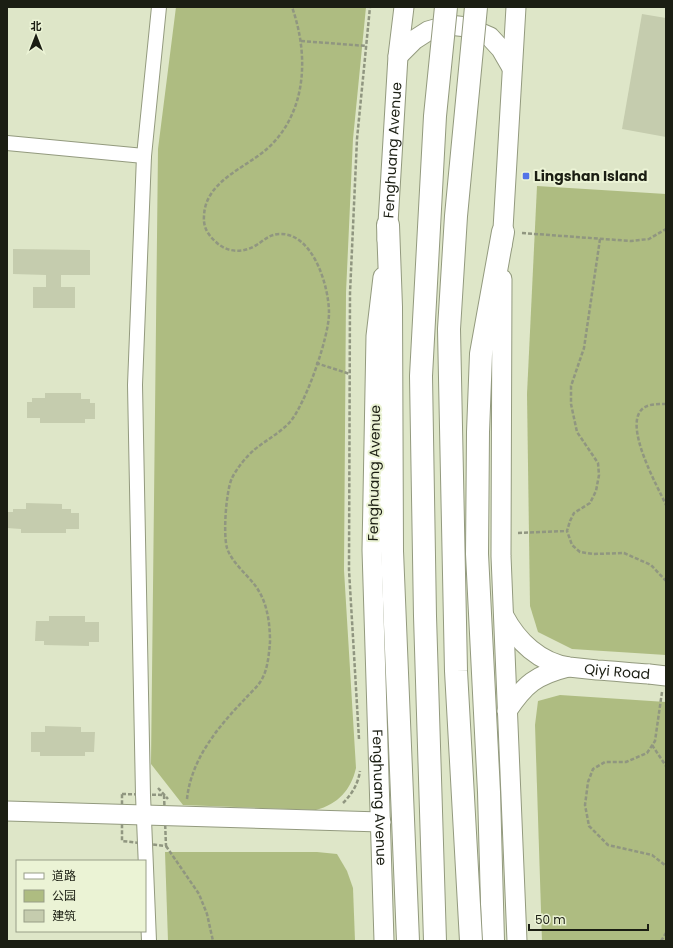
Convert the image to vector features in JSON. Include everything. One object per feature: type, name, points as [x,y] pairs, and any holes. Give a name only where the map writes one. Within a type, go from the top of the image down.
[{"type":"main road","name":"Fenghuang Avenue","points":[[384,941],[372,542],[376,336],[388,225],[398,56],[404,7]]},
{"type":"main road","points":[[435,941],[425,624],[421,376],[434,116],[446,7]]},
{"type":"main road","points":[[470,941],[456,671],[449,329],[456,216],[476,7]]},
{"type":"main road","points":[[516,7],[503,232],[501,303],[501,534],[517,941]]},
{"type":"main road","points":[[398,56],[414,40],[428,31],[449,25],[461,26],[490,37],[501,49],[512,68]]},
{"type":"main road","points":[[388,225],[391,307],[392,551],[408,941]]},
{"type":"main road","points":[[493,941],[489,792],[477,554],[478,432],[481,354],[503,232]]},
{"type":"main road","points":[[504,615],[510,628],[530,649],[548,660],[568,667]]},
{"type":"main road","points":[[507,711],[518,695],[532,681],[549,672],[568,667]]},
{"type":"main road","name":"Qiyi Road","points":[[568,667],[659,680]]},
{"type":"main road","points":[[7,811],[381,822]]},
{"type":"street","points":[[146,860],[135,384],[144,156],[159,7]]},
{"type":"street","points":[[7,142],[144,156]]},
{"type":"street","points":[[146,865],[149,941]]},
{"type":"path","points":[[187,804],[188,792],[198,759],[208,742],[254,690],[263,677],[270,645],[270,630],[263,597],[256,586],[238,566],[227,548],[227,498],[233,477],[244,460],[254,450],[290,422],[306,394],[327,334],[329,314],[326,288],[322,276],[309,250],[297,238],[284,234],[274,234],[267,237],[255,246],[242,251],[221,248],[211,238],[205,229],[204,217],[206,205],[220,183],[266,150],[278,138],[297,105],[303,70],[300,41],[292,7]]},
{"type":"path","points":[[359,745],[348,570],[350,293],[357,139],[370,7]]},
{"type":"path","points":[[300,41],[367,46]]},
{"type":"path","points":[[503,232],[631,241],[649,240],[666,230]]},
{"type":"path","points":[[600,239],[584,348],[570,386],[570,404],[577,432],[598,463],[599,475],[596,491],[590,503],[574,513],[567,531],[572,545],[580,552],[593,554],[624,553],[651,565],[666,581]]},
{"type":"path","points":[[316,363],[350,374]]},
{"type":"path","points":[[666,404],[656,404],[645,407],[639,413],[636,432],[644,457],[666,505]]},
{"type":"path","points":[[501,534],[567,531]]},
{"type":"path","points":[[659,680],[655,741],[646,753],[626,762],[605,762],[593,769],[588,782],[585,806],[588,826],[608,845],[652,855],[666,866]]},
{"type":"path","points":[[652,745],[666,766]]},
{"type":"path","points":[[339,806],[350,796],[355,787],[361,769]]},
{"type":"path","points":[[154,783],[160,792],[172,802]]},
{"type":"path","points":[[166,846],[199,894],[207,914],[212,941]]},
{"type":"path","points":[[661,941],[666,933]]},
{"type":"green space","points":[[176,7],[366,7],[353,139],[346,293],[344,570],[356,768],[351,783],[342,795],[331,804],[316,810],[183,805],[151,764],[158,149]]},
{"type":"green space","points":[[537,186],[666,194],[666,655],[572,649],[538,632],[530,606],[527,394]]},
{"type":"green space","points":[[560,695],[666,702],[666,941],[542,941],[535,725],[538,701]]},
{"type":"green space","points":[[165,852],[317,852],[337,854],[347,871],[353,888],[355,941],[168,941]]},
{"type":"building","points":[[642,14],[666,18],[666,137],[622,129]]},
{"type":"building","points":[[13,249],[90,250],[90,275],[61,275],[61,287],[75,287],[75,308],[33,308],[33,287],[46,287],[46,275],[13,274]]},
{"type":"building","points":[[45,393],[81,393],[81,399],[90,399],[90,403],[95,403],[95,419],[85,419],[85,423],[40,423],[40,418],[27,418],[27,402],[32,402],[32,398],[45,398]]},
{"type":"building","points":[[26,503],[62,504],[62,509],[71,509],[71,513],[79,513],[79,529],[66,529],[66,533],[21,533],[21,529],[7,528],[7,512],[13,512],[13,509],[26,509]]},
{"type":"building","points":[[49,616],[85,616],[85,622],[99,622],[99,642],[89,642],[89,646],[44,645],[44,641],[35,641],[36,621],[49,621]]},
{"type":"building","points":[[45,726],[81,727],[81,732],[95,732],[94,752],[85,752],[85,756],[40,756],[40,752],[31,752],[31,732],[45,732]]},
{"type":"place","name":"Lingshan Island","points":[[526,176]]}]
